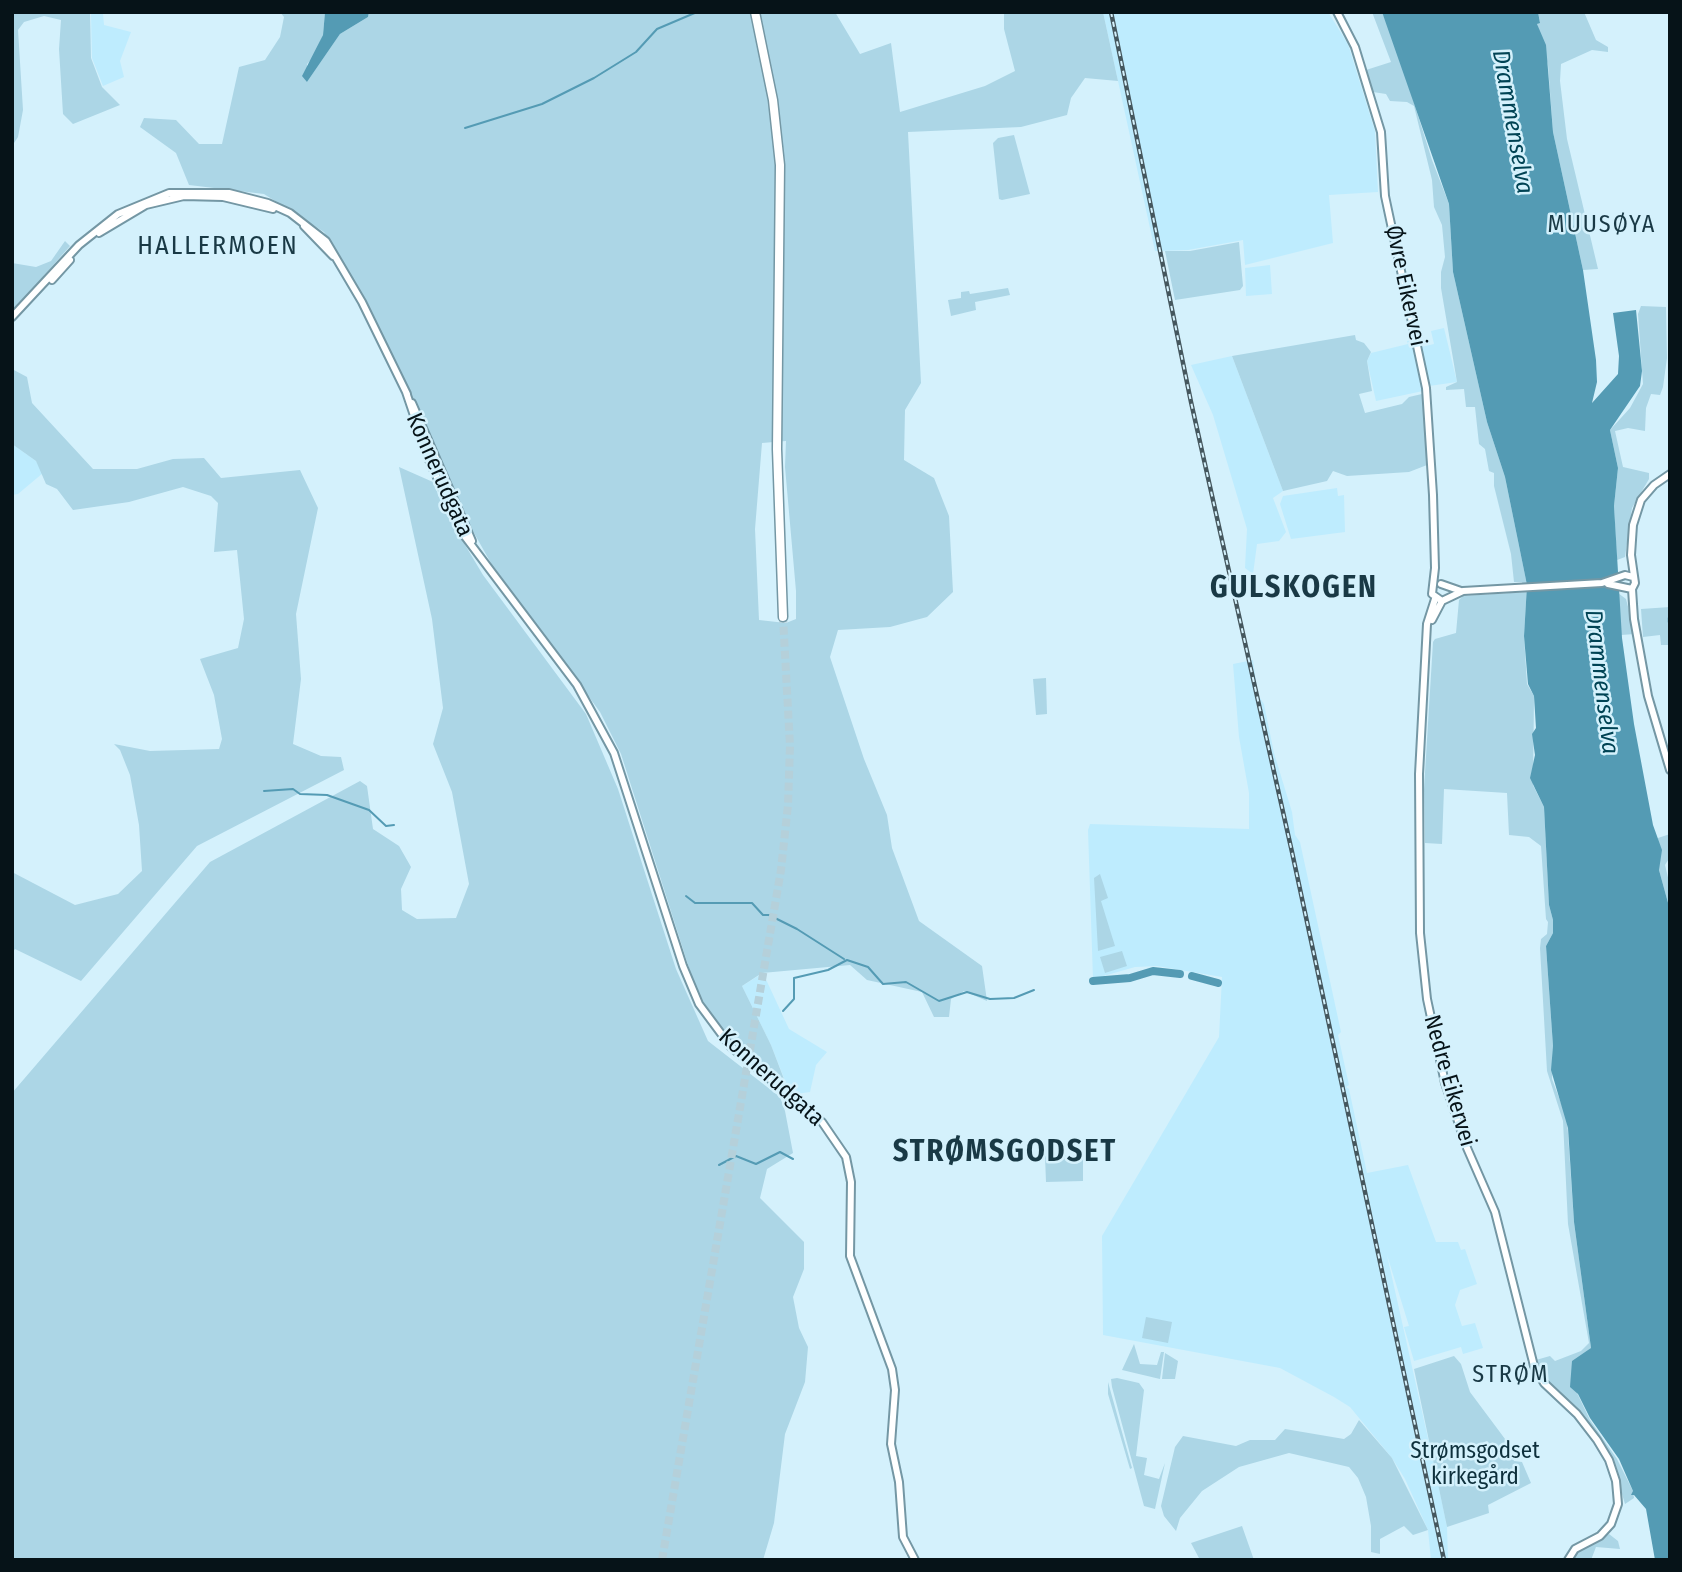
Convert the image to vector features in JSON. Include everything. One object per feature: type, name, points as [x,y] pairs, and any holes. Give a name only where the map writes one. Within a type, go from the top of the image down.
[{"type":"highway","points":[[757,12],[779,137],[778,503],[783,617]]},
{"type":"main road","name":"Øvre Eikervei","points":[[1337,12],[1355,47],[1381,132],[1385,196],[1426,388],[1432,463],[1435,568],[1443,588]]},
{"type":"main road","name":"Konnerudgata","points":[[12,317],[73,251],[109,220],[138,204],[180,191],[229,193],[280,208],[313,228],[331,247],[406,392],[479,555],[577,685],[604,731],[624,778],[687,978],[704,1014],[739,1055],[822,1122],[846,1157],[851,1182],[849,1256],[892,1369],[895,1390],[891,1444],[899,1482],[903,1537],[915,1560]]},
{"type":"main road","name":"Konnerudgata","points":[[12,323],[99,232],[146,205],[178,197],[223,197],[275,209],[303,226],[339,262]]},
{"type":"main road","points":[[1632,589],[1626,590],[1621,581],[1630,555],[1638,507],[1649,489],[1670,474]]},
{"type":"main road","points":[[1630,555],[1635,583],[1632,589],[1648,696],[1670,769]]},
{"type":"main road","points":[[1443,588],[1463,592],[1520,589],[1621,581],[1633,577]]},
{"type":"main road","points":[[1438,600],[1443,588]]},
{"type":"main road","points":[[1438,600],[1443,588]]},
{"type":"main road","name":"Nedre Eikervei","points":[[1438,600],[1428,628],[1419,774],[1422,950],[1432,1030],[1455,1114],[1495,1212],[1534,1366],[1544,1383],[1577,1415],[1597,1440],[1613,1468],[1619,1496],[1616,1515],[1608,1528],[1575,1549],[1568,1560]]},
{"type":"shaded area","points":[[1103,12],[1328,12],[1348,44],[1375,131],[1378,192],[1329,195],[1333,243],[1245,265],[1243,240],[1188,250],[1155,251]]},
{"type":"shaded area","points":[[91,13],[103,14],[104,25],[131,32],[120,61],[124,77],[103,86],[92,58]]},
{"type":"shaded area","points":[[1270,265],[1272,294],[1246,296],[1245,268]]},
{"type":"shaded area","points":[[1444,328],[1457,382],[1429,386],[1421,347],[1434,344],[1431,331]]},
{"type":"shaded area","points":[[1412,339],[1423,391],[1376,401],[1367,361],[1371,353],[1408,344],[1407,341]]},
{"type":"shaded area","points":[[1232,356],[1283,491],[1273,498],[1286,532],[1279,541],[1257,544],[1253,574],[1245,568],[1247,529],[1213,415],[1191,365]]},
{"type":"shaded area","points":[[12,444],[36,461],[43,473],[18,494],[12,495]]},
{"type":"shaded area","points":[[1337,488],[1338,496],[1344,495],[1345,532],[1291,539],[1280,504],[1283,496]]},
{"type":"shaded area","points":[[1253,660],[1258,695],[1264,704],[1274,753],[1292,812],[1295,835],[1300,842],[1341,1032],[1338,1035],[1349,1085],[1346,1087],[1349,1089],[1367,1173],[1408,1165],[1436,1242],[1458,1242],[1461,1250],[1465,1249],[1477,1284],[1460,1290],[1455,1305],[1462,1326],[1475,1323],[1483,1348],[1463,1354],[1461,1347],[1414,1361],[1404,1327],[1409,1326],[1387,1255],[1447,1527],[1448,1560],[1431,1560],[1428,1530],[1405,1479],[1392,1458],[1350,1407],[1280,1368],[1103,1335],[1102,1236],[1219,1037],[1222,977],[1157,966],[1135,967],[1093,979],[1088,830],[1090,824],[1249,829],[1249,793],[1239,737],[1233,664]]},
{"type":"shaded area","points":[[763,973],[789,1029],[827,1052],[816,1065],[810,1092],[796,1094],[780,1083],[784,1078],[742,986]]},
{"type":"green space","points":[[12,12],[90,12],[91,58],[102,87],[120,105],[73,124],[63,114],[59,49],[61,20],[44,16],[24,22],[18,30],[23,110],[18,137],[12,146]]},
{"type":"green space","points":[[280,12],[325,12],[323,35],[314,57],[307,64],[307,82],[340,34],[368,17],[369,12],[835,12],[860,54],[891,43],[900,112],[985,86],[1015,71],[1004,29],[1004,12],[1103,12],[1118,81],[1085,78],[1071,98],[1067,115],[1021,127],[908,132],[921,383],[905,410],[904,460],[934,478],[949,516],[953,592],[927,617],[890,627],[838,630],[830,657],[864,759],[887,815],[892,848],[919,921],[982,966],[987,1001],[964,991],[951,999],[949,1017],[934,1017],[922,992],[867,980],[850,965],[762,973],[742,986],[771,1045],[784,1079],[780,1083],[722,1031],[696,990],[621,754],[600,712],[492,565],[469,524],[366,300],[324,232],[264,194],[189,185],[176,153],[140,127],[144,118],[176,120],[199,144],[222,144],[239,67],[265,60],[280,37],[284,17]],"holes":[[[786,441],[785,467],[796,591],[796,619],[786,623],[759,620],[755,529],[762,443]]]},
{"type":"green space","points":[[1372,12],[1382,12],[1397,49],[1432,160],[1449,204],[1453,272],[1487,422],[1505,477],[1527,585],[1524,636],[1527,684],[1534,696],[1533,785],[1544,807],[1549,905],[1553,920],[1553,933],[1546,946],[1553,1046],[1552,1079],[1567,1119],[1574,1222],[1591,1348],[1584,1356],[1577,1393],[1590,1420],[1617,1459],[1633,1491],[1634,1498],[1625,1504],[1610,1454],[1584,1415],[1552,1387],[1536,1360],[1550,1356],[1555,1361],[1581,1351],[1589,1343],[1568,1224],[1563,1121],[1547,1071],[1540,948],[1541,939],[1547,934],[1548,922],[1541,846],[1529,837],[1509,835],[1507,793],[1444,789],[1442,844],[1425,843],[1424,789],[1433,642],[1456,633],[1459,600],[1463,596],[1525,592],[1522,582],[1514,582],[1511,554],[1494,486],[1494,473],[1489,471],[1485,449],[1479,444],[1475,407],[1466,407],[1464,389],[1446,390],[1446,387],[1457,382],[1441,288],[1445,257],[1442,225],[1434,207],[1432,180],[1414,106],[1407,102],[1390,101],[1386,94],[1373,92],[1366,70],[1391,62]]},
{"type":"green space","points":[[1538,12],[1584,12],[1596,40],[1608,47],[1608,52],[1592,50],[1561,64],[1560,81],[1567,139],[1598,269],[1583,270],[1553,132],[1548,65],[1537,24],[1540,22]]},
{"type":"green space","points":[[1014,135],[1030,194],[1002,200],[999,199],[993,143],[998,138]]},
{"type":"green space","points":[[65,241],[70,246],[12,312],[12,263],[36,267],[51,261]]},
{"type":"green space","points":[[1239,242],[1243,286],[1240,290],[1175,300],[1165,251],[1190,251]]},
{"type":"green space","points":[[1008,288],[1010,295],[975,302],[976,310],[951,316],[948,300],[961,298],[961,292],[969,291],[970,294]]},
{"type":"green space","points":[[1641,306],[1666,307],[1667,358],[1660,395],[1651,394],[1646,408],[1645,431],[1628,428],[1615,431],[1623,467],[1649,473],[1649,479],[1632,508],[1625,557],[1617,560],[1614,506],[1618,468],[1610,430],[1630,408],[1643,384],[1638,314]]},
{"type":"green space","points":[[1355,335],[1356,340],[1364,343],[1371,352],[1367,361],[1372,391],[1359,394],[1365,413],[1402,404],[1409,397],[1422,394],[1427,465],[1409,472],[1347,476],[1333,471],[1327,481],[1283,491],[1232,356]]},
{"type":"green space","points":[[12,369],[27,377],[32,403],[93,469],[137,469],[173,459],[204,458],[221,478],[300,470],[318,508],[296,614],[301,679],[293,744],[321,756],[341,757],[344,770],[197,846],[81,981],[15,949],[12,953],[12,872],[75,905],[118,894],[142,871],[139,825],[130,775],[120,750],[114,744],[150,751],[219,749],[222,739],[214,695],[200,659],[238,648],[244,619],[237,550],[214,552],[218,503],[211,496],[183,487],[129,502],[73,510],[57,489],[46,484],[36,461],[12,444]]},
{"type":"green space","points":[[399,467],[433,482],[446,513],[483,575],[586,714],[618,789],[676,969],[708,1041],[780,1097],[785,1111],[793,1153],[767,1169],[760,1198],[804,1242],[804,1269],[793,1297],[799,1328],[808,1347],[805,1382],[785,1434],[774,1523],[763,1560],[12,1560],[12,1093],[210,862],[360,781],[367,786],[373,829],[399,846],[411,867],[401,889],[402,910],[417,919],[456,918],[469,884],[452,792],[433,744],[443,708],[432,619]]},
{"type":"green space","points":[[1618,593],[1626,599],[1635,634],[1621,635]]},
{"type":"green space","points":[[1670,607],[1670,645],[1661,645],[1660,635],[1643,637],[1641,609]]},
{"type":"green space","points":[[1046,678],[1047,714],[1036,715],[1033,679]]},
{"type":"green space","points":[[1670,834],[1670,857],[1665,865],[1670,886],[1670,910],[1659,870],[1658,838]]},
{"type":"green space","points":[[1100,874],[1108,898],[1101,901],[1115,946],[1098,951],[1094,878]]},
{"type":"green space","points":[[1122,951],[1127,966],[1105,973],[1100,957]]},
{"type":"green space","points":[[1083,1155],[1083,1181],[1046,1182],[1045,1156]]},
{"type":"green space","points":[[1146,1317],[1172,1322],[1168,1343],[1142,1338]]},
{"type":"green space","points":[[1134,1344],[1140,1364],[1157,1365],[1161,1352],[1164,1352],[1160,1379],[1122,1370]]},
{"type":"green space","points":[[1165,1353],[1178,1361],[1175,1379],[1162,1379]]},
{"type":"green space","name":"Strømsgodset kirkegård","points":[[1454,1356],[1461,1364],[1470,1392],[1508,1443],[1514,1461],[1522,1462],[1531,1483],[1488,1505],[1489,1513],[1447,1527],[1414,1369]]},
{"type":"green space","points":[[1111,1379],[1139,1383],[1144,1390],[1136,1456],[1147,1458],[1144,1475],[1159,1479],[1165,1463],[1155,1509],[1144,1506],[1112,1387]]},
{"type":"green space","points":[[1108,1382],[1132,1468],[1130,1469],[1108,1394]]},
{"type":"green space","points":[[1359,1420],[1392,1458],[1428,1530],[1413,1535],[1404,1526],[1380,1539],[1380,1554],[1371,1552],[1371,1526],[1366,1497],[1358,1478],[1349,1467],[1289,1453],[1239,1467],[1202,1491],[1180,1518],[1176,1531],[1164,1516],[1161,1506],[1175,1447],[1183,1436],[1236,1446],[1250,1440],[1275,1440],[1285,1429],[1344,1439],[1351,1434]]},
{"type":"green space","points":[[1242,1526],[1254,1560],[1200,1560],[1191,1543]]},
{"type":"green space","points":[[1609,1534],[1618,1541],[1620,1549],[1596,1547],[1591,1560],[1571,1560],[1575,1553]]},
{"type":"water","points":[[325,12],[369,12],[368,17],[340,34],[307,82],[302,76],[323,35]]},
{"type":"water","name":"Drammenselva","points":[[1382,12],[1538,12],[1540,23],[1537,24],[1546,45],[1553,132],[1583,270],[1596,360],[1597,382],[1592,403],[1618,374],[1619,356],[1613,313],[1636,310],[1642,371],[1640,386],[1610,430],[1618,468],[1614,506],[1622,638],[1634,724],[1653,825],[1662,850],[1659,870],[1670,910],[1670,1560],[1655,1560],[1646,1509],[1631,1495],[1633,1491],[1619,1459],[1590,1418],[1578,1394],[1570,1387],[1572,1361],[1591,1348],[1574,1222],[1568,1128],[1551,1070],[1553,1046],[1546,946],[1553,933],[1553,920],[1549,905],[1544,807],[1530,778],[1535,755],[1532,734],[1536,728],[1534,696],[1528,684],[1524,636],[1527,585],[1505,477],[1487,422],[1453,272],[1449,204]]},
{"type":"waterway","points":[[465,128],[542,104],[594,78],[636,52],[657,29],[697,12]]},
{"type":"waterway","points":[[264,791],[293,789],[300,794],[327,795],[369,810],[386,826],[394,825]]},
{"type":"waterway","points":[[686,896],[695,903],[752,903],[763,915],[769,915],[797,929],[844,959]]},
{"type":"waterway","points":[[783,1011],[794,999],[794,978],[828,970],[847,960],[868,967],[883,984],[906,982],[939,1001],[967,992],[990,999],[1014,998],[1034,990]]},
{"type":"waterway","points":[[1093,981],[1130,978],[1153,971],[1180,974]]},
{"type":"waterway","points":[[1192,976],[1218,983]]},
{"type":"waterway","points":[[719,1165],[736,1156],[756,1164],[780,1152],[793,1159]]},
{"type":"tunnel","points":[[662,1560],[781,870],[788,805],[790,746],[783,617]]},
{"type":"railway","points":[[1111,12],[1191,402],[1292,852],[1444,1560]]},
{"type":"district","name":"MUUSØYA","points":[[1602,225]]},
{"type":"district","name":"HALLERMOEN","points":[[218,247]]},
{"type":"district","name":"GULSKOGEN","points":[[1294,589]]},
{"type":"district","name":"STRØMSGODSET","points":[[1005,1153]]},
{"type":"district","name":"STRØM","points":[[1511,1375]]}]
